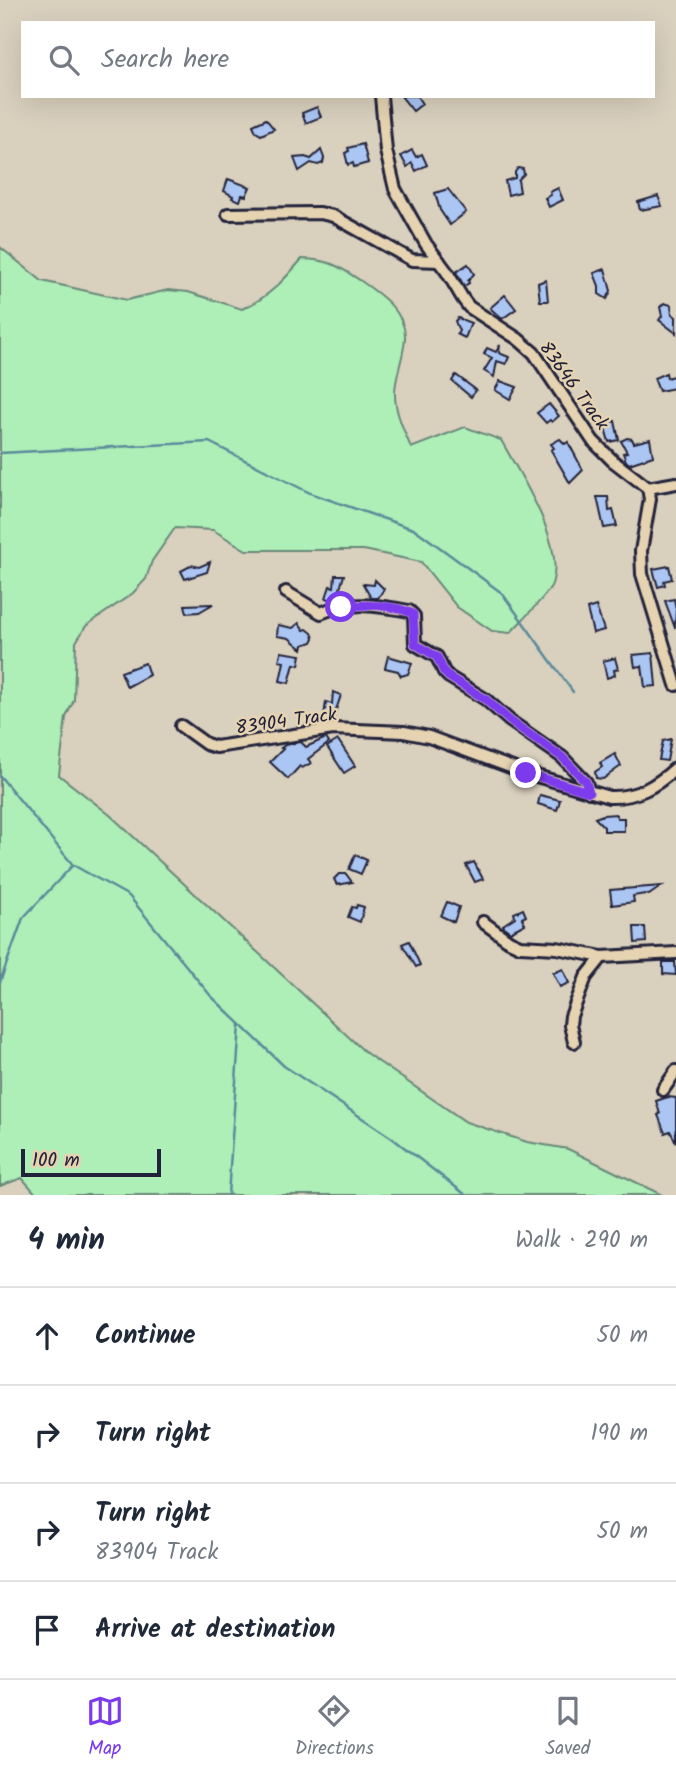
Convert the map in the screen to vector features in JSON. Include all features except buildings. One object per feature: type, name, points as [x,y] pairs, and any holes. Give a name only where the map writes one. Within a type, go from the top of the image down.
[{"type":"street","points":[[382,98],[390,176],[426,244],[439,261]]},
{"type":"street","points":[[228,214],[320,213],[333,216],[412,260],[439,261]]},
{"type":"street","name":"83646 Track","points":[[439,261],[469,307],[518,339],[534,353],[593,441],[613,461],[648,488]]},
{"type":"street","points":[[676,483],[648,488],[650,504],[644,530],[642,574],[676,685]]},
{"type":"street","points":[[286,592],[321,613],[328,609],[364,606],[396,609],[413,614],[414,640],[418,648],[437,657],[449,677],[485,699],[510,721],[562,757],[586,782],[589,792]]},
{"type":"street","name":"83904 Track","points":[[181,726],[206,744],[216,747],[333,729],[404,732],[439,740],[516,770],[609,797],[631,795],[657,785],[676,768]]},
{"type":"street","points":[[483,922],[515,944],[557,948],[602,957],[676,953]]},
{"type":"street","points":[[574,1042],[571,1016],[586,977],[602,957]]},
{"type":"street","points":[[663,1090],[676,1072]]},
{"type":"green space","points":[[0,247],[42,281],[127,300],[168,290],[188,292],[242,309],[268,294],[302,259],[334,265],[376,292],[397,312],[401,320],[405,338],[395,398],[411,448],[465,427],[501,440],[539,510],[553,550],[555,568],[549,589],[510,633],[492,631],[457,607],[421,562],[364,550],[246,550],[213,530],[175,528],[152,561],[146,579],[133,593],[86,626],[76,642],[74,700],[66,717],[59,775],[110,815],[366,1053],[466,1122],[527,1142],[568,1149],[662,1195],[37,1195],[22,1178],[0,1186]]},
{"type":"waterway","points":[[0,453],[209,442],[310,493],[416,530],[502,593],[573,692]]},
{"type":"waterway","points":[[0,776],[73,865],[129,896],[210,995],[284,1066],[392,1138],[466,1195]]},
{"type":"waterway","points":[[0,982],[23,918],[73,865]]},
{"type":"waterway","points":[[228,1195],[240,1024]]},
{"type":"route","points":[[341,607],[364,606],[409,611],[413,614],[414,640],[418,648],[437,657],[449,677],[485,699],[510,721],[562,757],[586,782],[589,792],[526,773]]}]
